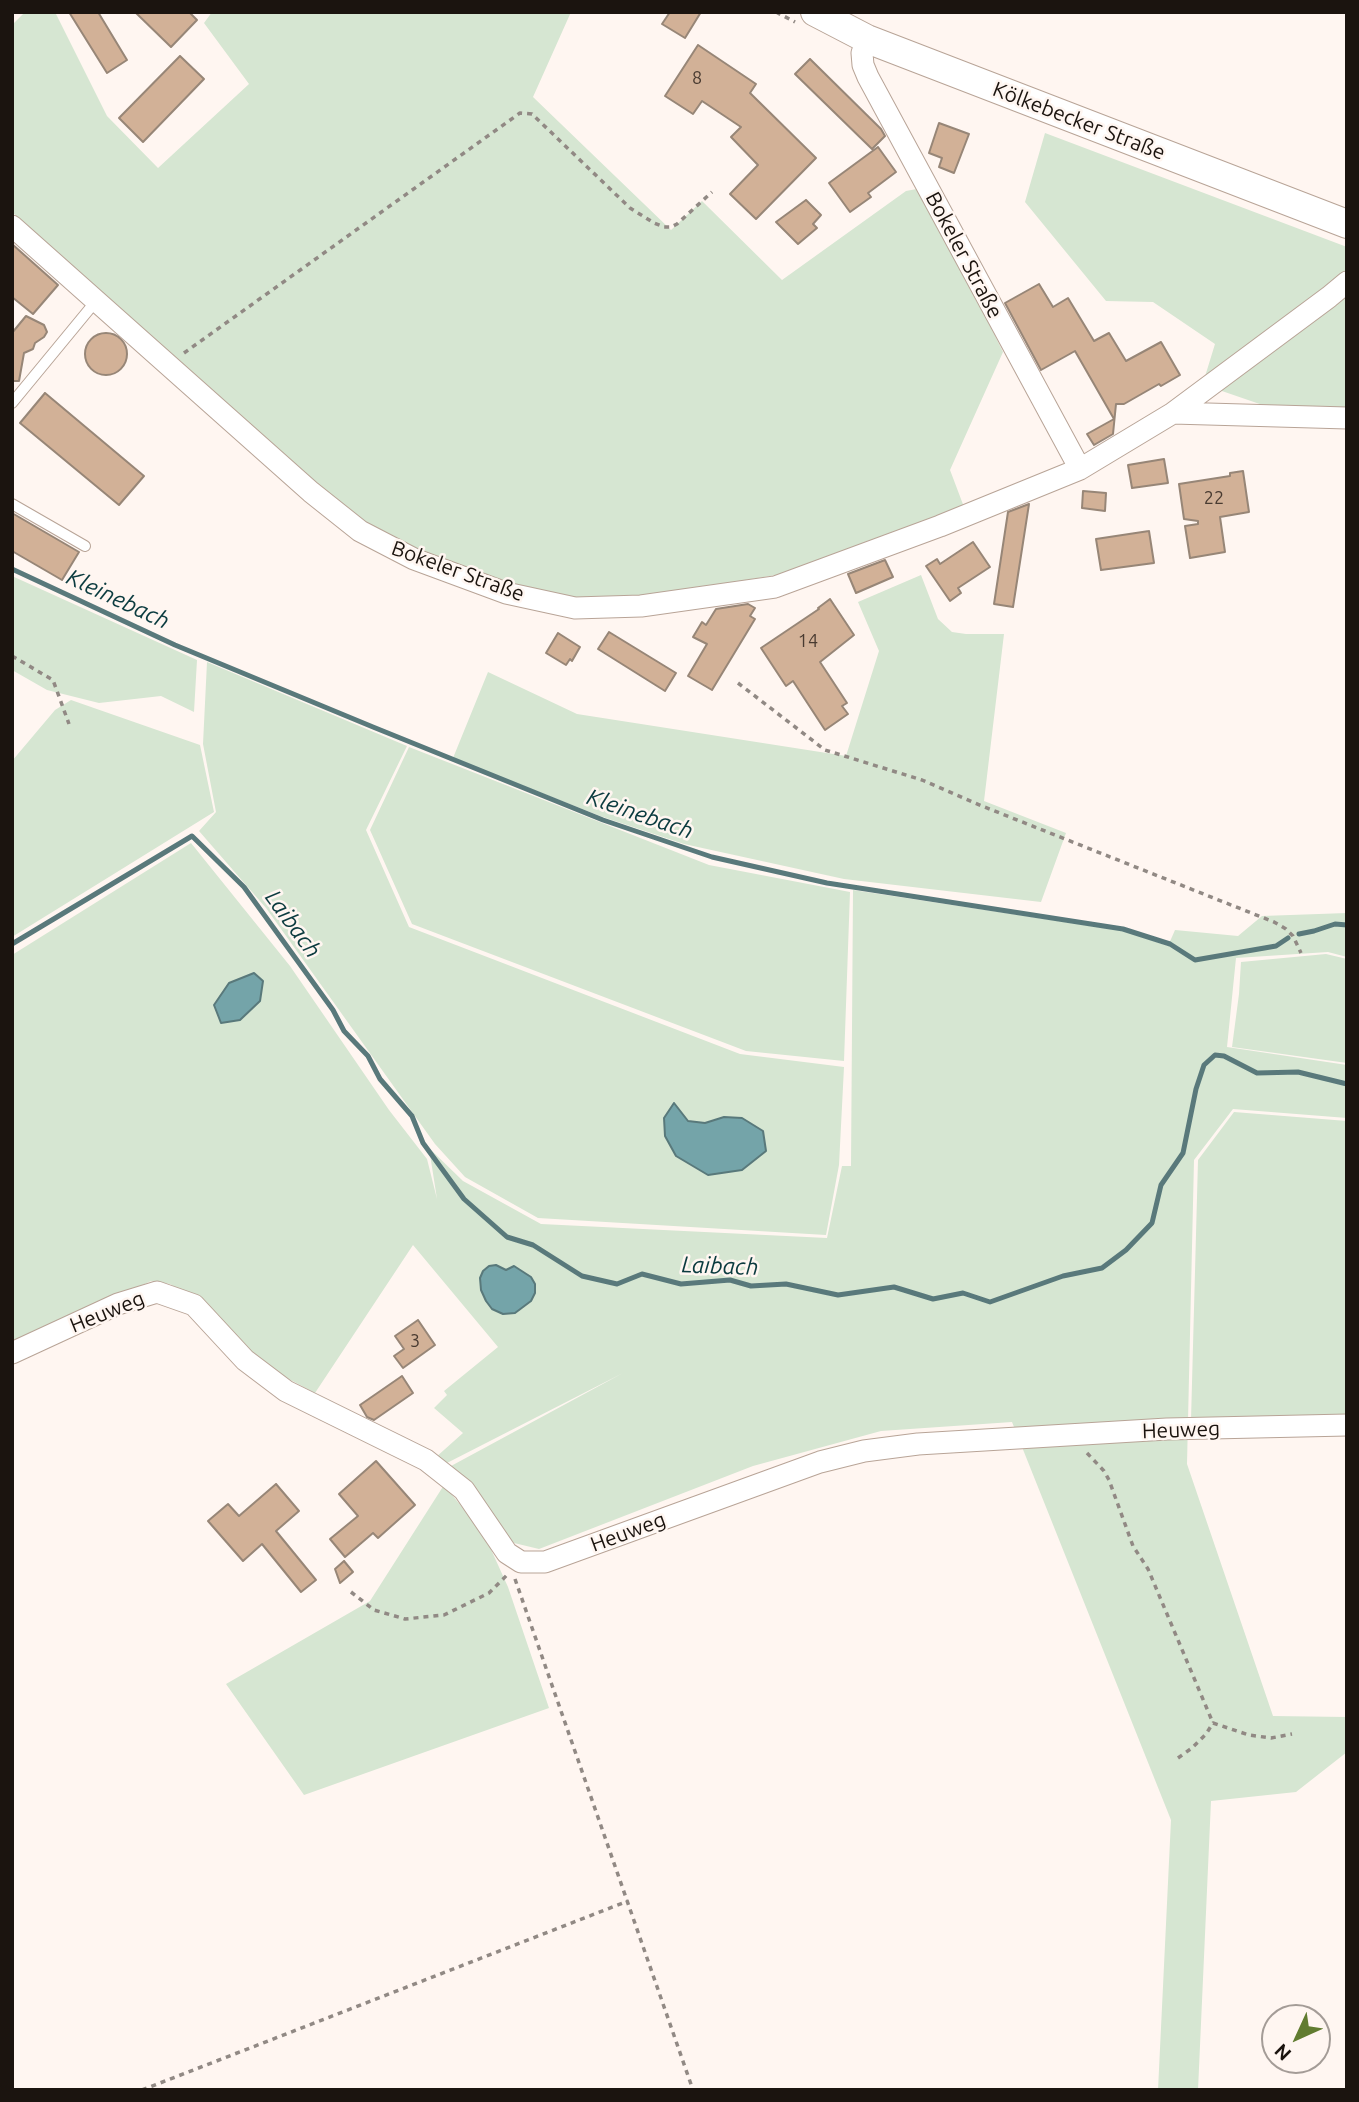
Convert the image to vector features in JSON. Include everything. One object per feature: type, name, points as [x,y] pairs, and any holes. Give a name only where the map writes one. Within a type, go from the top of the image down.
[{"type":"main road","name":"Kölkebecker Straße","points":[[820,13],[867,39],[1347,224]]},
{"type":"street","name":"Bokeler Straße","points":[[867,39],[862,53],[868,77],[1080,469]]},
{"type":"street","name":"Bokeler Straße","points":[[12,226],[359,531],[414,559],[506,593],[575,608],[641,606],[775,587],[940,526],[1080,469],[1173,413],[1347,282]]},
{"type":"street","points":[[1173,413],[1347,418]]},
{"type":"street","name":"Heuweg","points":[[12,1353],[118,1304],[157,1292],[194,1305],[245,1360],[286,1391],[426,1460],[464,1490],[507,1553],[521,1562],[545,1562],[820,1462],[864,1451],[918,1444],[1167,1429],[1347,1425]]},
{"type":"lane","points":[[12,403],[96,301]]},
{"type":"lane","points":[[12,504],[85,546]]},
{"type":"path","points":[[170,366],[176,359],[520,113],[532,114],[630,208],[654,223],[671,227],[677,224],[712,192]]},
{"type":"path","points":[[12,656],[53,680],[69,724]]},
{"type":"path","points":[[738,683],[825,750],[922,780],[1273,922],[1293,936],[1301,953]]},
{"type":"path","points":[[1074,1435],[1109,1480],[1133,1546],[1148,1569],[1213,1723],[1249,1735],[1271,1738],[1292,1734]]},
{"type":"path","points":[[351,1592],[374,1610],[405,1619],[444,1615],[489,1593],[512,1571],[693,2090]]},
{"type":"path","points":[[1178,1758],[1206,1734],[1213,1723]]},
{"type":"path","points":[[142,2090],[628,1901]]},
{"type":"green space","points":[[25,12],[55,12],[107,116],[158,168],[249,84],[204,23],[212,12],[571,12],[533,97],[671,230],[702,201],[782,280],[906,191],[922,188],[1003,352],[950,470],[964,507],[788,573],[637,598],[571,599],[507,587],[417,552],[362,525],[12,212],[12,25]]},
{"type":"green space","points":[[1045,133],[1347,247],[1347,274],[1203,383],[1215,344],[1153,302],[1106,301],[1025,202]]},
{"type":"green space","points":[[1347,288],[1347,413],[1280,411],[1219,390]]},
{"type":"green space","points":[[921,575],[938,619],[952,632],[1004,634],[984,801],[1066,833],[1041,902],[844,879],[684,844],[600,816],[453,758],[488,672],[577,714],[846,756],[879,651],[858,602]]},
{"type":"green space","points":[[12,576],[197,660],[194,712],[161,696],[99,703],[47,690],[12,670]]},
{"type":"green space","points":[[207,662],[407,746],[366,830],[409,927],[740,1054],[844,1067],[839,1165],[826,1235],[538,1218],[465,1177],[435,1144],[266,908],[199,831],[216,812],[203,744]]},
{"type":"green space","points":[[71,700],[200,745],[214,812],[12,937],[12,761],[55,710]]},
{"type":"green space","points":[[409,747],[709,865],[850,892],[844,1061],[746,1051],[412,924],[370,830]]},
{"type":"green space","points":[[191,843],[290,966],[389,1110],[427,1159],[437,1199],[429,1148],[463,1181],[541,1224],[827,1238],[842,1166],[851,1166],[853,890],[1124,931],[1168,946],[1175,930],[1238,936],[1262,916],[1347,913],[1347,957],[1328,952],[1236,958],[1227,1047],[1347,1065],[1347,1118],[1233,1109],[1194,1160],[1187,1464],[1273,1716],[1347,1717],[1347,1752],[1296,1792],[1211,1801],[1198,2090],[1158,2090],[1171,1820],[1012,1422],[881,1431],[753,1466],[539,1549],[514,1543],[451,1466],[623,1373],[445,1464],[435,1458],[463,1433],[434,1408],[447,1395],[444,1391],[498,1347],[413,1245],[315,1393],[255,1361],[191,1296],[170,1284],[151,1281],[12,1346],[12,955]]},
{"type":"green space","points":[[1326,954],[1347,959],[1347,1063],[1232,1047],[1241,962]]},
{"type":"green space","points":[[1234,1112],[1347,1121],[1347,1420],[1191,1420],[1198,1160]]},
{"type":"green space","points":[[444,1485],[484,1534],[508,1587],[549,1708],[304,1795],[226,1684],[370,1601]]},
{"type":"water","points":[[254,973],[263,981],[260,1001],[240,1020],[221,1023],[214,1005],[229,983]]},
{"type":"water","points":[[674,1103],[688,1121],[705,1123],[724,1117],[742,1118],[763,1131],[766,1151],[742,1170],[708,1175],[676,1156],[665,1136],[664,1118]]},
{"type":"water","points":[[496,1265],[506,1270],[514,1266],[531,1277],[535,1284],[531,1301],[515,1313],[503,1314],[492,1309],[481,1290],[480,1278],[483,1271]]},
{"type":"building","points":[[69,12],[98,12],[127,60],[107,73]]},
{"type":"building","points":[[135,12],[189,12],[197,20],[171,47]]},
{"type":"building","points":[[670,12],[701,12],[685,38],[662,24]]},
{"type":"building","points":[[698,45],[756,84],[750,93],[816,158],[756,219],[730,194],[758,165],[731,137],[741,127],[702,101],[693,114],[665,96]]},
{"type":"building","points":[[180,56],[204,79],[143,142],[119,118]]},
{"type":"building","points":[[810,59],[881,129],[885,136],[872,149],[795,74]]},
{"type":"building","points":[[939,123],[969,134],[954,173],[939,167],[942,158],[929,153]]},
{"type":"building","points":[[878,147],[896,172],[868,193],[871,197],[850,212],[829,183]]},
{"type":"building","points":[[806,200],[821,215],[813,224],[817,228],[798,244],[776,222]]},
{"type":"building","points":[[12,244],[58,285],[33,314],[12,297]]},
{"type":"building","points":[[1039,284],[1053,307],[1068,298],[1094,341],[1109,333],[1126,361],[1161,342],[1180,375],[1124,404],[1116,404],[1113,434],[1094,445],[1087,434],[1114,419],[1075,351],[1041,370],[1005,303]]},
{"type":"building","points":[[26,316],[44,325],[47,332],[35,343],[33,349],[24,353],[19,381],[12,381],[12,333]]},
{"type":"building","points":[[106,333],[121,339],[127,354],[121,369],[106,375],[91,369],[85,354],[91,339]]},
{"type":"building","points":[[45,393],[144,476],[119,505],[20,423]]},
{"type":"building","points":[[1164,459],[1168,483],[1132,488],[1128,465]]},
{"type":"building","points":[[1243,471],[1249,512],[1220,517],[1225,552],[1190,558],[1185,526],[1198,524],[1198,521],[1184,519],[1179,484],[1230,476],[1230,473]]},
{"type":"building","points":[[1083,491],[1106,493],[1105,511],[1082,508]]},
{"type":"building","points":[[1029,504],[1013,607],[994,604],[1008,512]]},
{"type":"building","points":[[12,513],[79,552],[62,580],[12,551]]},
{"type":"building","points":[[1149,531],[1154,563],[1101,570],[1096,539]]},
{"type":"building","points":[[973,542],[990,567],[958,588],[961,593],[950,601],[926,566],[937,559],[940,564]]},
{"type":"building","points":[[885,560],[893,577],[856,593],[848,574]]},
{"type":"building","points":[[830,599],[854,635],[820,662],[847,703],[842,706],[848,714],[825,730],[793,681],[786,686],[761,648]]},
{"type":"building","points":[[748,604],[755,608],[750,616],[755,619],[712,690],[688,676],[707,644],[693,637],[702,622],[706,625],[716,609]]},
{"type":"building","points":[[609,632],[676,673],[665,691],[598,649]]},
{"type":"building","points":[[558,633],[580,647],[572,661],[570,659],[566,665],[546,653]]},
{"type":"building","points":[[418,1320],[435,1345],[403,1368],[394,1356],[404,1349],[395,1336]]},
{"type":"building","points":[[402,1376],[413,1393],[374,1420],[367,1417],[360,1405]]},
{"type":"building","points":[[376,1461],[415,1505],[378,1538],[373,1533],[345,1557],[330,1539],[358,1516],[339,1494]]},
{"type":"building","points":[[276,1484],[299,1511],[276,1531],[316,1580],[301,1592],[262,1544],[243,1561],[208,1521],[228,1504],[239,1516]]},
{"type":"building","points":[[344,1561],[353,1572],[340,1583],[335,1569]]},
{"type":"waterway","name":"Kleinebach","points":[[12,569],[175,645],[373,727],[603,820],[712,857],[827,883],[1123,929],[1170,944],[1195,960],[1276,946],[1288,938]]},
{"type":"waterway","name":"Laibach","points":[[12,944],[192,836],[244,887],[333,1010],[344,1031],[368,1056],[380,1079],[412,1116],[423,1143],[464,1199],[507,1237],[533,1245],[582,1276],[617,1284],[642,1274],[681,1284],[730,1280],[751,1286],[786,1284],[838,1295],[894,1287],[933,1299],[963,1293],[990,1302],[1063,1276],[1102,1268],[1126,1250],[1152,1223],[1161,1185],[1183,1153],[1196,1089],[1204,1065],[1215,1055],[1224,1056],[1257,1073],[1298,1072],[1347,1084]]},
{"type":"waterway","name":"Kleinebach","points":[[1299,934],[1335,924],[1347,925]]}]
